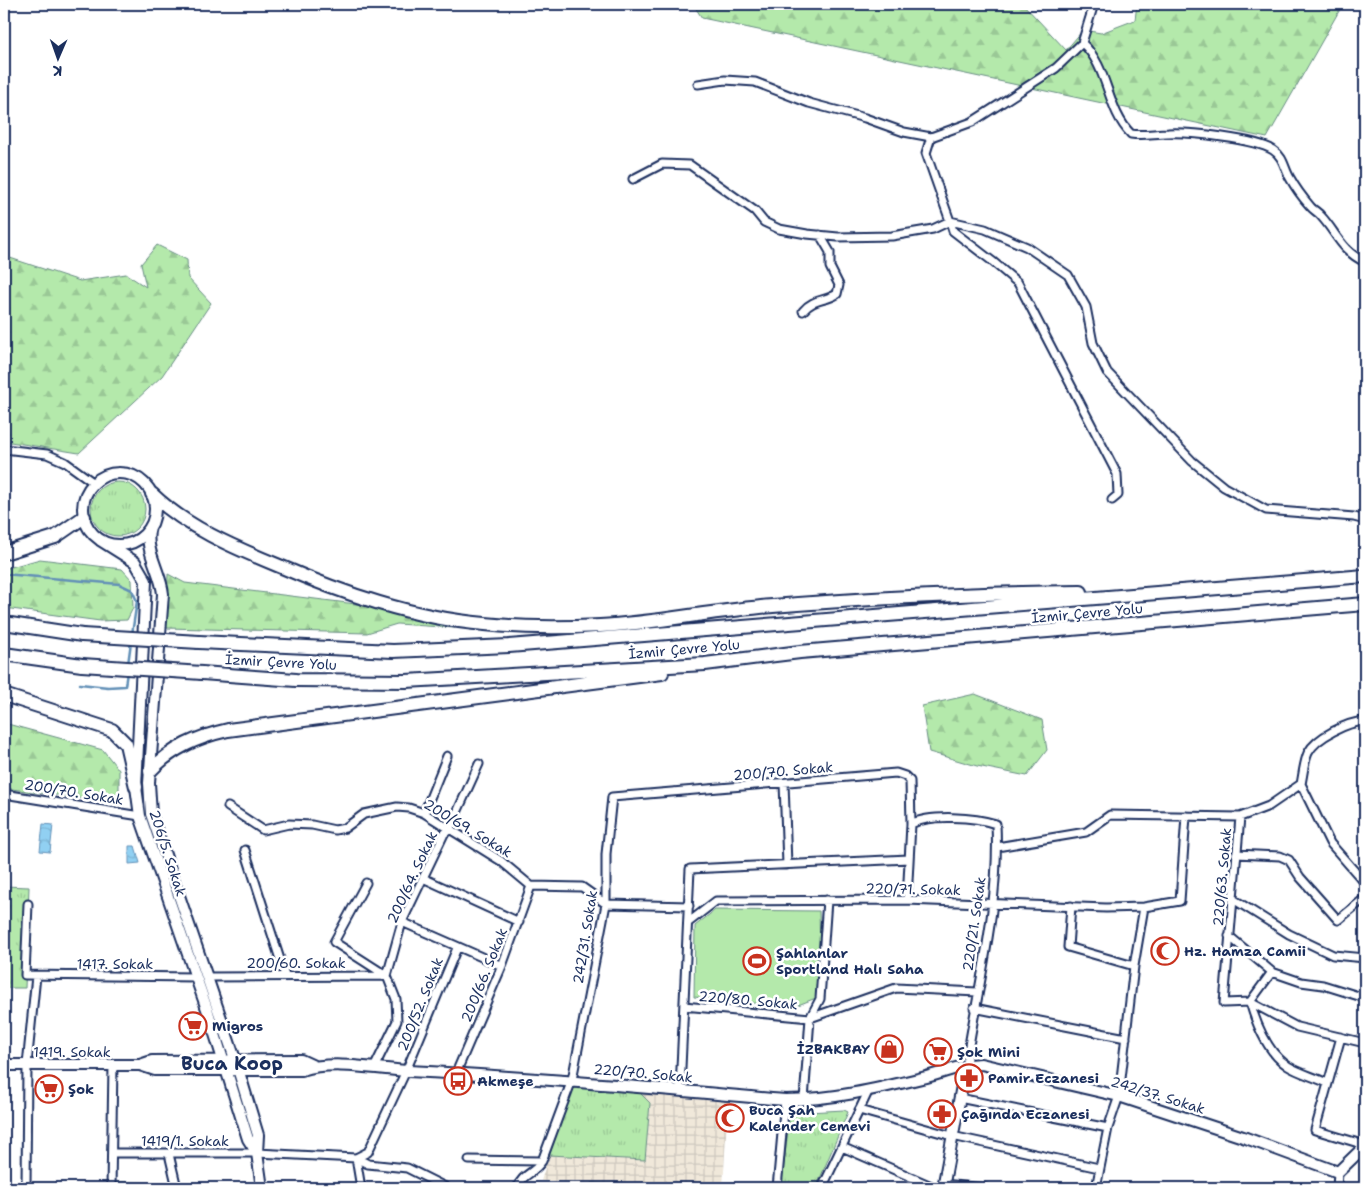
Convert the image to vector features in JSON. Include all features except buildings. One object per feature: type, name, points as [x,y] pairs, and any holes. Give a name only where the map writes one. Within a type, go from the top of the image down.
[{"type":"highway","points":[[152,494],[168,510],[228,543],[330,588],[412,612],[484,624],[555,627],[603,625],[771,606],[921,594],[1201,590]]},
{"type":"highway","points":[[4,553],[55,537],[84,517]]},
{"type":"highway","name":"İzmir Çevre Yolu","points":[[4,623],[82,635],[393,650],[508,646],[1365,576]]},
{"type":"highway","name":"İzmir Çevre Yolu","points":[[4,654],[82,665],[296,680],[406,681],[705,664],[800,652],[1365,604]]},
{"type":"highway","points":[[150,771],[162,758],[189,741],[228,730],[626,679],[705,664]]},
{"type":"highway","points":[[4,695],[112,730],[126,744],[136,787]]},
{"type":"main road","points":[[126,474],[144,483],[152,494],[155,508],[150,527],[140,538],[128,544],[114,545],[100,540],[90,530],[84,517],[84,499],[94,483],[105,476],[126,474]]},
{"type":"main road","name":"206/5. Sokak","points":[[150,527],[148,543],[162,582],[163,594],[150,771],[151,814],[236,1064],[258,1135],[257,1153],[262,1188]]},
{"type":"main road","name":"206/5. Sokak","points":[[100,540],[135,562],[146,581],[136,787],[140,816],[225,1065],[248,1139],[257,1153]]},
{"type":"main road","name":"1419. Sokak","points":[[4,1065],[140,1065],[152,1061],[236,1064]]},
{"type":"main road","name":"220/70. Sokak","points":[[236,1064],[302,1070],[314,1066],[374,1068],[572,1080],[785,1100],[804,1100],[868,1092],[934,1076],[966,1064]]},
{"type":"main road","name":"242/37. Sokak","points":[[966,1064],[981,1064],[1119,1096],[1246,1138],[1338,1172]]},
{"type":"main road","name":"220/21. Sokak","points":[[941,1187],[966,1064]]},
{"type":"main road","points":[[1338,1172],[1365,1146]]},
{"type":"street","points":[[698,84],[725,80],[754,82],[809,103],[865,118],[904,132],[931,137],[972,122],[1056,68],[1082,43],[1094,4]]},
{"type":"street","points":[[1082,43],[1090,51],[1098,64],[1120,118],[1130,134],[1140,135],[1168,132],[1249,141],[1272,148],[1281,156],[1289,177],[1310,207],[1321,216],[1336,238],[1365,262]]},
{"type":"street","points":[[931,137],[926,153],[953,231],[992,260],[1018,283],[1117,474],[1118,495],[1112,500]]},
{"type":"street","points":[[633,179],[662,164],[690,166],[755,211],[764,222],[779,230],[820,235],[892,236],[933,229],[950,221],[985,229],[1027,247],[1068,275],[1086,307],[1093,343],[1107,372],[1192,461],[1224,487],[1266,510],[1354,517],[1365,520]]},
{"type":"street","points":[[803,311],[811,302],[830,298],[837,294],[839,285],[830,267],[830,252],[820,235]]},
{"type":"street","points":[[4,449],[47,454],[65,462],[94,483]]},
{"type":"street","points":[[1365,721],[1347,725],[1330,732],[1308,752],[1301,784],[1330,843],[1365,883]]},
{"type":"street","points":[[424,813],[447,756]]},
{"type":"street","name":"200/64. Sokak","points":[[387,976],[402,922],[444,834],[449,830],[478,764]]},
{"type":"street","name":"200/70. Sokak","points":[[612,797],[896,773],[905,776],[910,781],[911,824]]},
{"type":"street","points":[[784,783],[787,865]]},
{"type":"street","points":[[997,846],[1086,832],[1110,815],[1240,816],[1269,806],[1301,784]]},
{"type":"street","name":"200/70. Sokak","points":[[4,794],[140,816]]},
{"type":"street","name":"242/31. Sokak","points":[[542,1161],[572,1080],[606,904],[606,854],[612,797]]},
{"type":"street","name":"200/69. Sokak","points":[[228,807],[264,830],[290,824],[312,825],[335,830],[345,828],[364,814],[397,807],[424,813],[501,861],[531,886]]},
{"type":"street","name":"220/71. Sokak","points":[[688,922],[716,901],[907,900],[1144,907],[1180,901],[1186,816]]},
{"type":"street","name":"220/63. Sokak","points":[[1240,816],[1224,1003],[1250,1002]]},
{"type":"street","name":"220/21. Sokak","points":[[911,824],[921,819],[982,819],[996,824],[997,846],[993,904],[966,1064]]},
{"type":"street","points":[[907,900],[911,824]]},
{"type":"street","points":[[245,850],[286,975]]},
{"type":"street","points":[[1236,854],[1280,856],[1289,860],[1300,877],[1338,920],[1365,898]]},
{"type":"street","points":[[680,1090],[690,869],[909,859]]},
{"type":"street","points":[[424,878],[519,922]]},
{"type":"street","points":[[366,883],[334,942],[387,976],[396,999],[397,1021],[374,1068]]},
{"type":"street","points":[[531,886],[582,887],[606,904],[689,906]]},
{"type":"street","name":"200/66. Sokak","points":[[456,1073],[502,966],[531,886]]},
{"type":"street","points":[[1233,899],[1289,934],[1332,955],[1365,958]]},
{"type":"street","name":"220/80. Sokak","points":[[804,1100],[810,1018],[820,999],[827,900]]},
{"type":"street","points":[[26,1188],[27,1065],[36,976],[26,975],[28,904]]},
{"type":"street","points":[[1072,906],[1068,947],[1134,966]]},
{"type":"street","points":[[1096,1188],[1108,1128],[1119,1096],[1134,966],[1144,907]]},
{"type":"street","points":[[402,922],[456,948],[502,966]]},
{"type":"street","points":[[1230,936],[1272,972],[1365,998]]},
{"type":"street","name":"200/52. Sokak","points":[[406,1071],[456,948]]},
{"type":"street","points":[[1250,1002],[1272,972]]},
{"type":"street","name":"200/60. Sokak","points":[[206,977],[286,975],[387,976]]},
{"type":"street","name":"1417. Sokak","points":[[36,976],[195,977]]},
{"type":"street","name":"220/80. Sokak","points":[[684,1006],[810,1018],[896,988],[977,992]]},
{"type":"street","points":[[1250,1002],[1297,1027],[1365,1043]]},
{"type":"street","points":[[1250,1002],[1260,1030],[1278,1058],[1288,1066],[1327,1083]]},
{"type":"street","points":[[974,1008],[1126,1038]]},
{"type":"street","points":[[1341,1037],[1315,1130],[1365,1146]]},
{"type":"street","points":[[111,1188],[113,1065]]},
{"type":"street","points":[[356,1158],[368,1152],[406,1071]]},
{"type":"street","points":[[822,1188],[868,1092]]},
{"type":"street","points":[[959,1098],[1108,1128]]},
{"type":"street","points":[[777,1188],[785,1100]]},
{"type":"street","points":[[859,1110],[952,1136],[1099,1168]]},
{"type":"street","points":[[842,1147],[941,1187],[985,1188]]},
{"type":"street","points":[[257,1153],[356,1158],[368,1164],[407,1168],[447,1188]]},
{"type":"street","name":"1419/1. Sokak","points":[[112,1154],[257,1153]]},
{"type":"street","points":[[169,1154],[177,1188]]},
{"type":"street","points":[[356,1158],[361,1188]]},
{"type":"street","points":[[469,1160],[542,1161]]},
{"type":"street","points":[[517,1188],[522,1177],[537,1169],[542,1161]]},
{"type":"street","points":[[1337,1188],[1338,1172]]},
{"type":"shaded area","points":[[640,1093],[728,1100],[723,1188],[631,1188],[631,1185],[541,1181],[549,1155],[645,1160],[650,1103]]},
{"type":"green space","points":[[693,4],[1023,4],[1066,50],[1083,30],[1101,33],[1135,20],[1137,4],[1343,4],[1267,138],[702,18]]},
{"type":"green space","points":[[157,245],[187,260],[188,278],[211,303],[162,376],[79,453],[4,441],[4,256],[80,281],[126,274],[146,287],[141,264]]},
{"type":"green space","points":[[113,482],[123,482],[133,486],[141,494],[145,509],[141,524],[133,532],[123,536],[113,536],[103,532],[95,524],[91,514],[91,504],[95,494],[103,486]]},
{"type":"green space","points":[[40,559],[122,569],[132,580],[133,608],[127,620],[100,621],[4,608],[4,569]]},
{"type":"green space","points":[[168,574],[185,583],[364,605],[455,628],[397,624],[367,633],[166,628]]},
{"type":"green space","points":[[975,694],[1042,720],[1047,750],[1027,776],[977,766],[929,752],[922,706]]},
{"type":"green space","points":[[4,723],[103,750],[119,770],[119,793],[101,801],[4,788]]},
{"type":"green space","points":[[4,886],[29,887],[25,988],[4,988]]},
{"type":"green space","name":"Şahlanlar Sportland Halı Saha","points":[[715,910],[819,911],[821,996],[793,1007],[694,997],[695,926]]},
{"type":"green space","points":[[574,1087],[640,1093],[650,1103],[645,1160],[549,1155]]},
{"type":"green space","points":[[844,1110],[848,1112],[816,1188],[781,1188],[790,1113]]},
{"type":"green space","points":[[118,1182],[171,1183],[172,1188],[117,1188]]},
{"type":"green space","points":[[591,1183],[632,1185],[631,1188],[590,1188]]},
{"type":"water","points":[[43,824],[53,825],[50,852],[40,851]]},
{"type":"water","points":[[129,846],[135,846],[140,863],[129,864]]},
{"type":"waterway","points":[[4,574],[119,584],[132,590],[137,601],[132,634]]},
{"type":"waterway","points":[[128,664],[131,642]]},
{"type":"waterway","points":[[80,684],[108,687],[125,686],[127,672]]},
{"type":"place","name":"Hz. Hamza Camii","points":[[1165,951]]},
{"type":"place","name":"Şahlanlar Sportland Halı Saha","points":[[757,961]]},
{"type":"place","name":"Migros","points":[[193,1026]]},
{"type":"place","name":"İZBAKBAY","points":[[889,1049]]},
{"type":"place","name":"Şok Mini","points":[[938,1052]]},
{"type":"place","name":"Pamir Eczanesi","points":[[969,1078]]},
{"type":"place","name":"Akmeşe","points":[[458,1081]]},
{"type":"place","name":"Şok","points":[[49,1089]]},
{"type":"place","name":"Çağında Eczanesi","points":[[942,1114]]},
{"type":"place","name":"Buca Şah Kalender Cemevi","points":[[730,1118]]},
{"type":"district","name":"Buca Koop","points":[[232,1063]]}]
